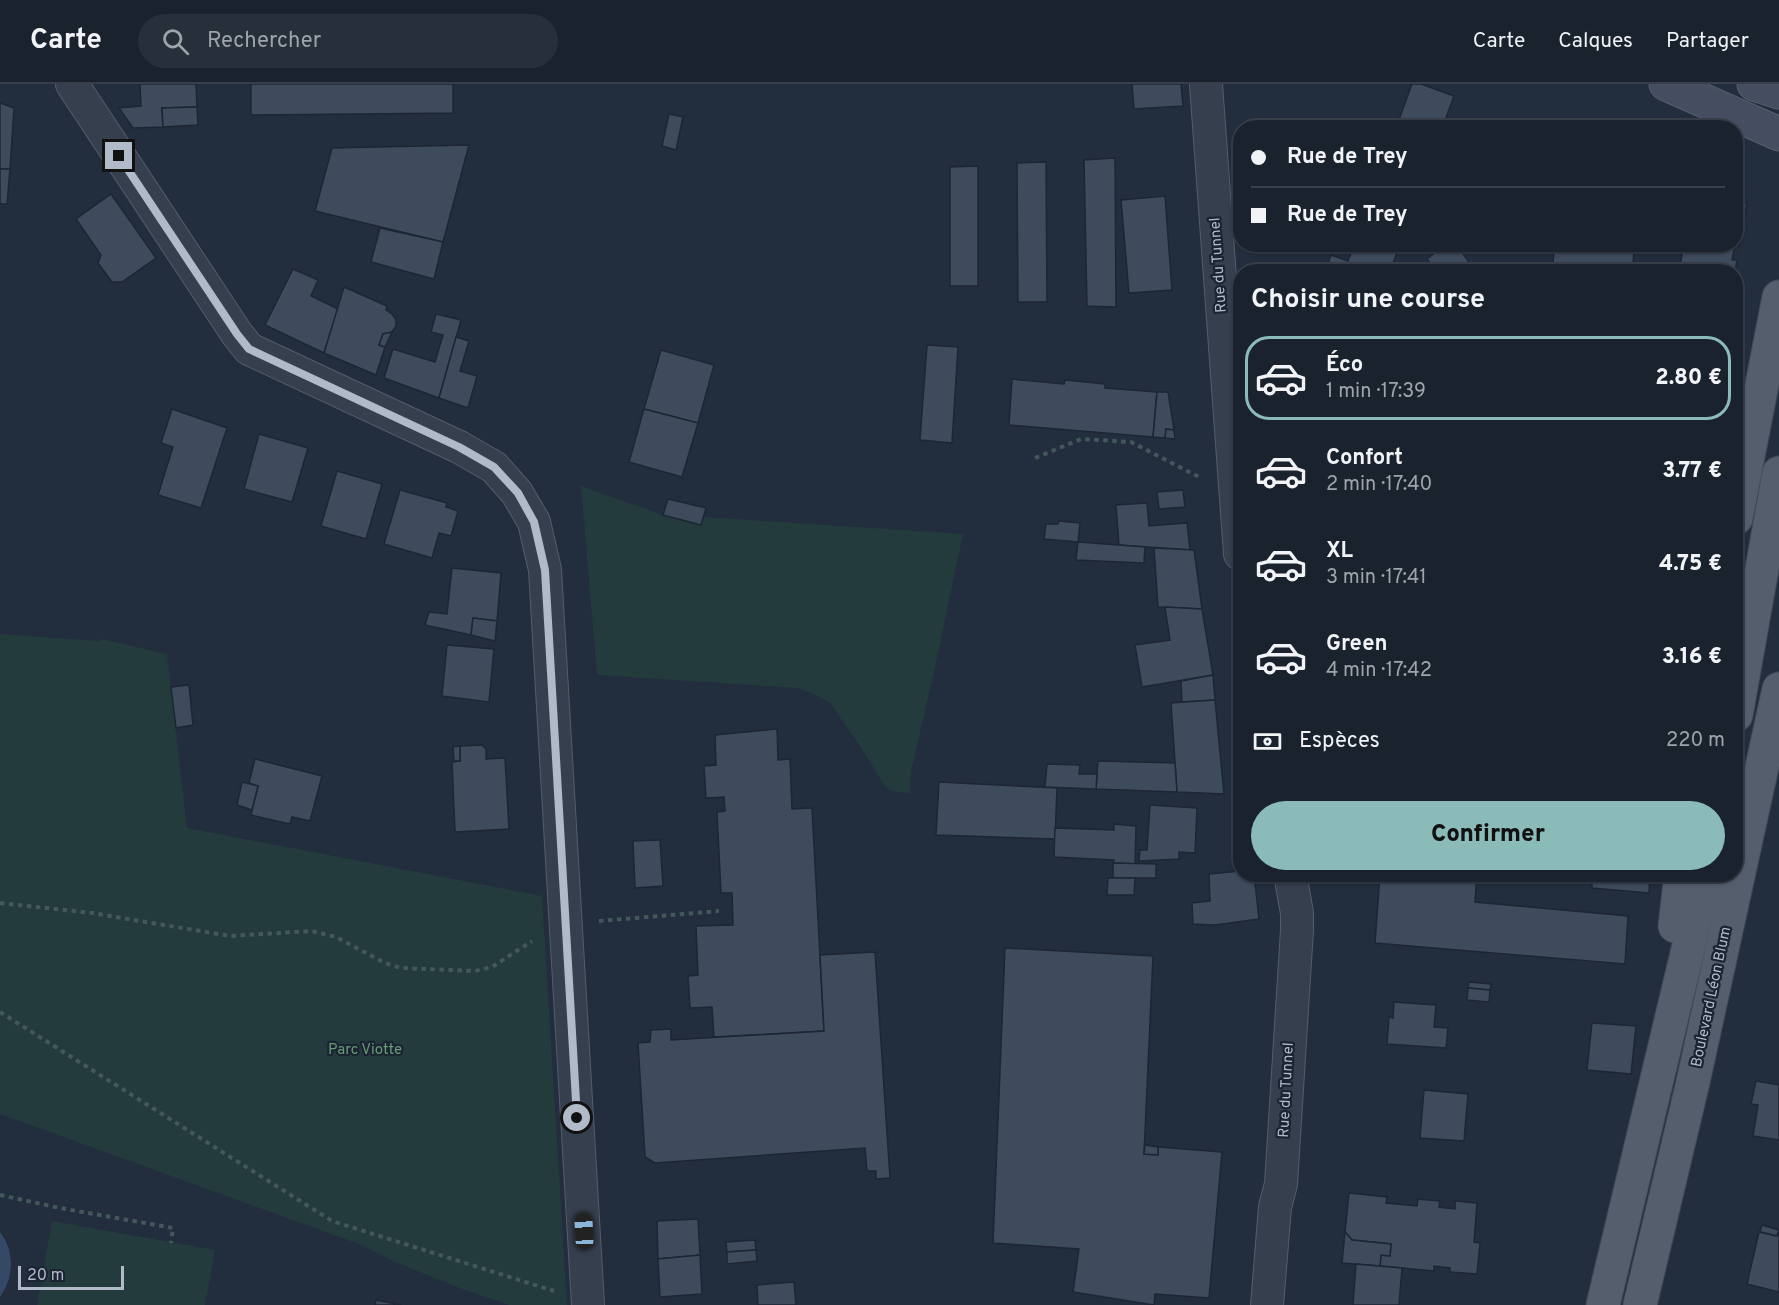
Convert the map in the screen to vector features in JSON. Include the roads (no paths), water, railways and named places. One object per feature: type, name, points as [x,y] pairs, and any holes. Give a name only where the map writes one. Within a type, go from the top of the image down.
[{"type":"main road","points":[[1666,84],[1779,134]]},
{"type":"main road","points":[[1754,84],[1779,92]]},
{"type":"main road","points":[[1743,482],[1779,297]]},
{"type":"main road","points":[[1743,676],[1779,473]]},
{"type":"main road","name":"Boulevard Léon Blum","points":[[1743,881],[1770,772],[1779,689]]},
{"type":"main road","points":[[1656,1078],[1681,882]]},
{"type":"main road","points":[[1603,1305],[1705,882]]},
{"type":"main road","points":[[1693,1082],[1706,882]]},
{"type":"main road","name":"Boulevard Léon Blum","points":[[1640,1305],[1743,882]]},
{"type":"street","points":[[72,84],[249,349],[459,447],[494,467],[518,493],[534,522],[545,570],[552,931],[588,1305]]},
{"type":"street","name":"Rue du Tunnel","points":[[1206,84],[1233,457]]},
{"type":"street","name":"Rue du Tunnel","points":[[1266,1305],[1275,1207],[1281,1184],[1297,930],[1297,913],[1291,882]]},
{"type":"water","points":[[0,1232],[8,1248],[11,1265],[8,1281],[0,1297]]},
{"type":"park label","name":"Parc Viotte","points":[[365,1050]]}]
